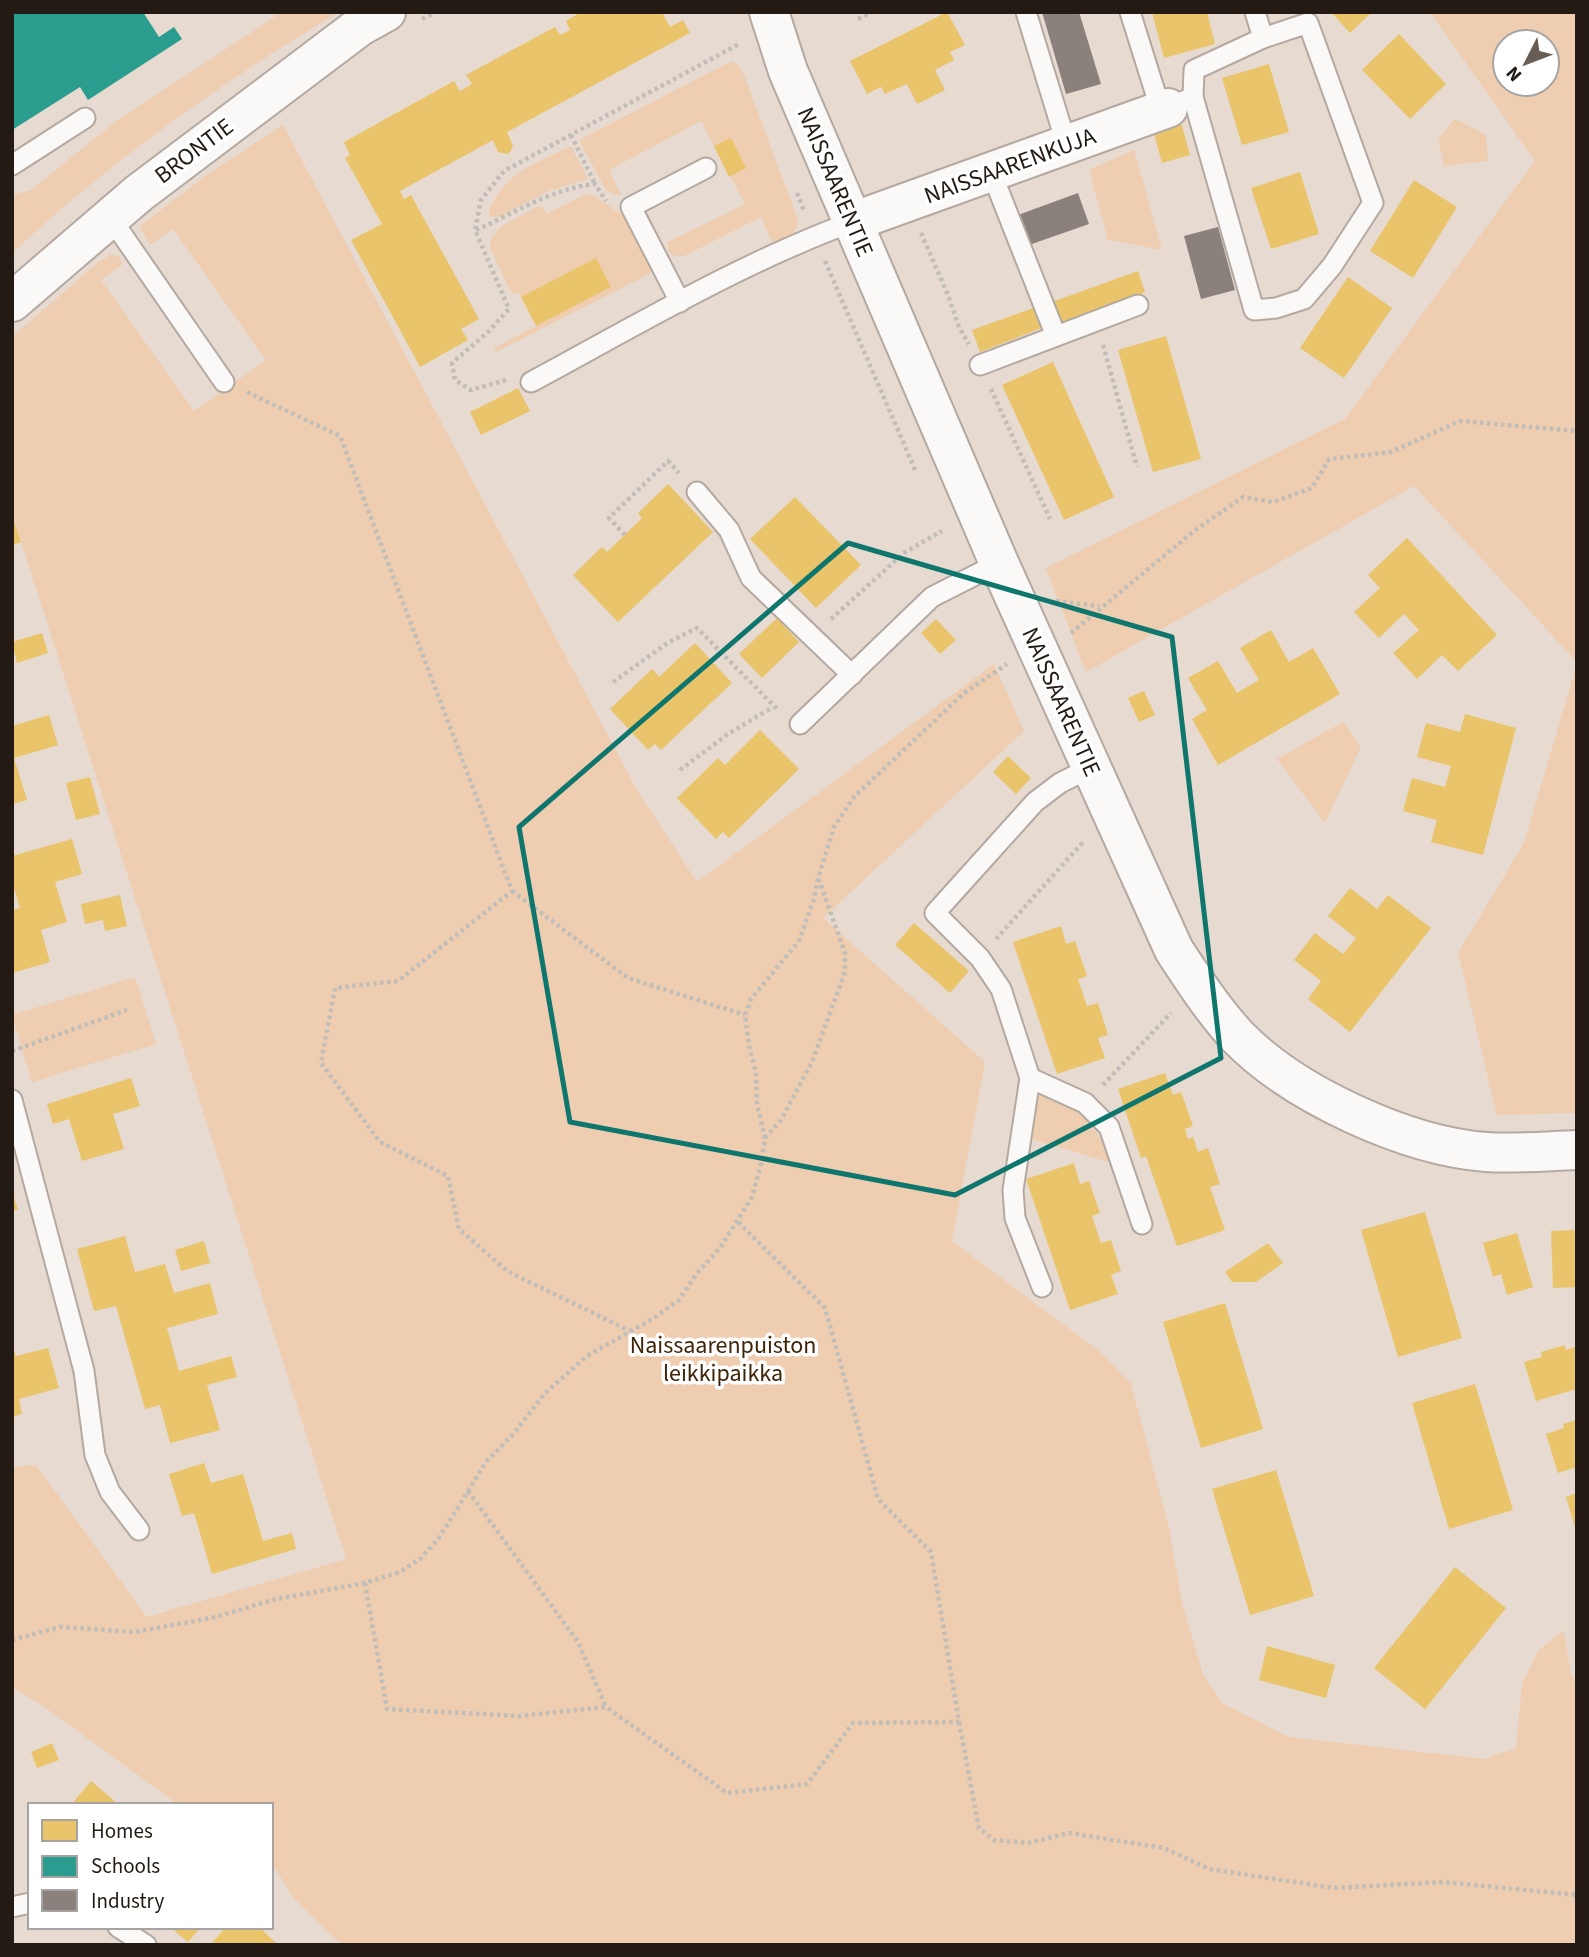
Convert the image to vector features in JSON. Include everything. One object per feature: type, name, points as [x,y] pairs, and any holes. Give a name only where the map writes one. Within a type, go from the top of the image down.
[{"type":"street","name":"BRONTIE","points":[[12,302],[139,193],[359,27],[386,12]]},
{"type":"street","name":"NAISSAARENTIE","points":[[769,12],[788,71],[999,563],[1174,950],[1200,990],[1238,1037],[1282,1073],[1329,1102],[1409,1138],[1445,1147],[1488,1152],[1577,1150]]},
{"type":"street","name":"NAISSAARENKUJA","points":[[852,222],[992,174],[1181,103]]},
{"type":"lane","points":[[1026,12],[1067,146]]},
{"type":"lane","points":[[1130,12],[1157,98],[1181,103]]},
{"type":"lane","points":[[1255,12],[1264,38]]},
{"type":"lane","points":[[1308,23],[1373,202],[1332,266],[1304,299],[1276,308],[1254,310],[1181,103],[1194,70],[1264,38],[1308,23]]},
{"type":"lane","points":[[12,165],[85,118]]},
{"type":"lane","points":[[680,302],[631,207],[706,168]]},
{"type":"lane","points":[[992,174],[1056,336]]},
{"type":"lane","points":[[110,217],[224,382]]},
{"type":"lane","points":[[531,382],[680,302],[814,236],[852,222]]},
{"type":"lane","points":[[980,365],[1138,305]]},
{"type":"lane","points":[[697,492],[729,530],[751,578],[852,675]]},
{"type":"lane","points":[[800,724],[932,597],[999,563]]},
{"type":"lane","points":[[1042,1287],[1015,1218],[1013,1190],[1030,1078],[1002,989],[979,958],[935,913],[1035,802],[1060,783],[1090,768]]},
{"type":"lane","points":[[1030,1078],[1085,1103],[1109,1127],[1142,1224]]},
{"type":"lane","points":[[12,1100],[84,1371],[95,1455],[110,1492],[139,1530]]},
{"type":"lane","points":[[121,1929],[146,1945]]},
{"type":"path","points":[[858,19],[872,12]]},
{"type":"path","points":[[554,369],[471,390],[455,380],[452,363],[488,333],[509,309],[475,230],[481,200],[504,171],[739,44]]},
{"type":"path","points":[[571,135],[606,201],[631,207]]},
{"type":"path","points":[[475,230],[560,191],[595,184]]},
{"type":"path","points":[[926,244],[933,262]]},
{"type":"path","points":[[1096,321],[1137,467]]},
{"type":"path","points":[[224,382],[340,436],[512,891],[628,978],[746,1015]]},
{"type":"path","points":[[1070,633],[1194,531],[1243,497],[1273,502],[1312,488],[1329,459],[1391,452],[1460,421],[1577,431]]},
{"type":"path","points":[[625,535],[609,518],[668,461],[697,492]]},
{"type":"path","points":[[812,636],[905,552],[942,531]]},
{"type":"path","points":[[1053,601],[1100,607]]},
{"type":"path","points":[[613,682],[669,642],[697,628],[773,707],[800,724]]},
{"type":"path","points":[[12,1640],[60,1627],[135,1632],[216,1617],[272,1600],[365,1583],[400,1572],[421,1558],[439,1538],[486,1462],[515,1432],[545,1393],[587,1356],[654,1318],[679,1300],[697,1273],[720,1248],[752,1197],[765,1139],[757,1104],[756,1072],[749,1046],[746,1015],[751,999],[799,942],[834,827],[854,797],[964,693],[1003,665]]},
{"type":"path","points":[[680,770],[728,734],[773,707]]},
{"type":"path","points":[[979,958],[1084,841]]},
{"type":"path","points":[[765,1139],[781,1120],[812,1062],[845,972],[845,953],[818,878]]},
{"type":"path","points":[[512,891],[398,981],[335,988],[321,1063],[380,1142],[448,1176],[458,1229],[507,1270],[630,1331]]},
{"type":"path","points":[[12,1051],[127,1010]]},
{"type":"path","points":[[1085,1103],[1171,1013]]},
{"type":"path","points":[[737,1221],[825,1308],[878,1499],[931,1552],[979,1828],[994,1840],[1028,1843],[1069,1833],[1164,1848],[1209,1869],[1335,1888],[1444,1882],[1577,1895]]},
{"type":"path","points":[[468,1491],[578,1642],[606,1707],[727,1793],[807,1784],[853,1723],[959,1722]]},
{"type":"path","points":[[365,1583],[387,1709],[519,1716],[606,1707]]},
{"type":"highlighted area","points":[[848,543],[1172,637],[1221,1058],[955,1195],[570,1122],[519,827]]},
{"type":"green space","points":[[282,12],[339,12],[253,66],[169,124],[89,186],[12,253],[12,195],[31,190],[115,122]]},
{"type":"green space","points":[[1430,12],[1577,12],[1577,662],[1414,486],[1086,672],[1046,568],[1345,419],[1535,161]]},
{"type":"green space","points":[[732,61],[744,75],[797,217],[796,228],[787,237],[772,242],[761,217],[682,257],[673,255],[668,251],[668,242],[745,204],[701,121],[609,170],[621,195],[611,194],[605,189],[579,140]]},
{"type":"green space","points":[[1455,119],[1486,135],[1488,161],[1444,166],[1438,139]]},
{"type":"green space","name":"Naissaarenpuiston leikkipaikka","points":[[283,125],[637,790],[697,882],[994,664],[1024,731],[823,918],[985,1062],[952,1241],[1099,1351],[1131,1384],[1169,1527],[1182,1603],[1203,1674],[1222,1703],[1289,1737],[1484,1759],[1516,1748],[1522,1684],[1538,1651],[1564,1630],[1571,1675],[1577,1685],[1577,1945],[342,1945],[294,1899],[273,1865],[273,1803],[176,1803],[46,1708],[12,1687],[12,1467],[36,1465],[147,1617],[346,1559],[12,513],[12,337],[101,260],[110,255],[118,256],[123,264],[101,280],[194,411],[266,360],[173,229],[150,245],[140,226],[205,176]]},
{"type":"green space","points":[[571,146],[588,179],[549,191],[499,217],[490,217],[489,212],[495,198],[512,178],[533,164]]},
{"type":"green space","points":[[1134,150],[1162,250],[1108,240],[1089,170]]},
{"type":"green space","points":[[588,193],[626,216],[655,271],[496,352],[494,348],[611,287],[596,258],[521,297],[518,292],[515,294],[509,288],[490,248],[490,241],[500,227],[539,206],[543,207],[547,214]]},
{"type":"green space","points":[[1577,664],[1577,1113],[1497,1115],[1458,953],[1524,843]]},
{"type":"green space","points":[[1343,722],[1361,747],[1325,823],[1277,759]]},
{"type":"green space","points":[[135,977],[156,1044],[32,1082],[12,1015]]},
{"type":"green space","points":[[1040,1090],[1080,1110],[1107,1148],[1109,1162],[1031,1139]]},
{"type":"building: Homes","points":[[581,12],[662,12],[670,27],[683,20],[690,33],[507,132],[513,146],[507,154],[498,152],[493,140],[400,191],[404,199],[411,195],[479,319],[461,329],[468,340],[420,367],[351,240],[382,224],[345,158],[350,155],[344,142],[454,81],[460,91],[472,84],[466,75],[555,27],[560,35],[570,30],[566,21]]},
{"type":"building: Homes","points":[[947,12],[965,45],[950,52],[954,60],[935,70],[945,90],[917,104],[907,84],[885,94],[881,87],[867,94],[850,61]]},
{"type":"building: Homes","points":[[1152,12],[1207,12],[1215,44],[1164,58]]},
{"type":"building: Homes","points":[[1331,12],[1372,12],[1350,33]]},
{"type":"building: Homes","points":[[1399,34],[1446,84],[1410,119],[1362,70]]},
{"type":"building: Homes","points":[[1269,64],[1289,132],[1242,145],[1222,78]]},
{"type":"building: Homes","points":[[1181,122],[1190,155],[1162,163],[1153,130]]},
{"type":"building: Homes","points":[[731,138],[746,168],[729,177],[714,146]]},
{"type":"building: Homes","points":[[1300,172],[1319,234],[1271,249],[1251,188]]},
{"type":"building: Homes","points":[[1414,180],[1457,207],[1413,278],[1370,251]]},
{"type":"building: Homes","points":[[596,258],[611,287],[536,326],[521,297]]},
{"type":"building: Homes","points":[[1138,271],[1145,292],[1059,323],[1052,302]]},
{"type":"building: Homes","points":[[1348,277],[1392,308],[1344,378],[1300,348]]},
{"type":"building: Homes","points":[[1039,306],[1044,327],[980,352],[972,330]]},
{"type":"building: Homes","points":[[1166,336],[1201,459],[1153,472],[1118,350]]},
{"type":"building: Homes","points":[[1053,362],[1114,497],[1064,520],[1002,385]]},
{"type":"building: Homes","points":[[518,388],[530,411],[481,435],[470,412]]},
{"type":"building: Homes","points":[[668,484],[713,532],[618,622],[573,575],[602,547],[607,552],[642,518],[638,513]]},
{"type":"building: Homes","points":[[795,497],[861,565],[816,608],[750,539]]},
{"type":"building: Homes","points":[[12,515],[21,542],[12,545]]},
{"type":"building: Homes","points":[[1407,538],[1497,635],[1458,671],[1442,655],[1417,679],[1393,653],[1419,630],[1404,614],[1379,638],[1354,612],[1380,588],[1368,575]]},
{"type":"building: Homes","points":[[777,618],[799,642],[762,678],[739,654]]},
{"type":"building: Homes","points":[[936,619],[956,640],[940,654],[921,633]]},
{"type":"building: Homes","points":[[1271,630],[1289,662],[1313,648],[1340,694],[1218,765],[1192,719],[1207,710],[1188,678],[1218,661],[1237,693],[1259,680],[1240,648]]},
{"type":"building: Homes","points":[[42,633],[48,653],[17,663],[12,642]]},
{"type":"building: Homes","points":[[695,643],[732,683],[661,750],[655,744],[648,750],[610,709],[652,669],[659,677]]},
{"type":"building: Homes","points":[[1144,691],[1155,715],[1139,722],[1128,698]]},
{"type":"building: Homes","points":[[1465,714],[1516,728],[1483,855],[1431,842],[1437,820],[1403,811],[1412,778],[1445,787],[1451,766],[1417,757],[1426,723],[1460,732]]},
{"type":"building: Homes","points":[[49,715],[58,745],[14,758],[27,800],[12,804],[12,726]]},
{"type":"building: Homes","points":[[760,730],[799,769],[729,838],[723,832],[716,839],[677,798],[718,758],[725,765]]},
{"type":"building: Homes","points":[[1008,756],[1031,778],[1016,794],[993,772]]},
{"type":"building: Homes","points":[[90,777],[100,814],[76,820],[66,783]]},
{"type":"building: Homes","points":[[72,839],[82,874],[55,882],[67,922],[41,930],[50,962],[12,973],[12,910],[20,908],[12,881],[12,856]]},
{"type":"building: Homes","points":[[1350,888],[1377,909],[1388,895],[1431,928],[1350,1032],[1308,999],[1321,981],[1294,960],[1315,933],[1343,954],[1356,938],[1328,916]]},
{"type":"building: Homes","points":[[120,895],[127,926],[105,931],[103,920],[85,924],[81,904]]},
{"type":"building: Homes","points":[[914,923],[969,971],[950,993],[895,945]]},
{"type":"building: Homes","points":[[1061,926],[1066,944],[1075,941],[1087,976],[1078,979],[1087,1006],[1098,1003],[1108,1035],[1098,1038],[1105,1058],[1057,1074],[1013,942]]},
{"type":"building: Homes","points":[[1165,1073],[1173,1095],[1181,1092],[1193,1126],[1185,1129],[1188,1139],[1193,1137],[1198,1152],[1208,1148],[1220,1184],[1210,1187],[1225,1230],[1177,1246],[1146,1156],[1141,1158],[1118,1089]]},
{"type":"building: Homes","points":[[131,1078],[140,1106],[113,1114],[124,1149],[82,1161],[69,1119],[53,1124],[47,1104]]},
{"type":"building: Homes","points":[[1074,1163],[1080,1184],[1089,1181],[1100,1213],[1092,1216],[1101,1243],[1111,1240],[1121,1271],[1111,1275],[1118,1294],[1070,1310],[1026,1179]]},
{"type":"building: Homes","points":[[12,1192],[18,1209],[12,1211]]},
{"type":"building: Homes","points":[[1425,1212],[1462,1338],[1398,1357],[1361,1230]]},
{"type":"building: Homes","points":[[1577,1230],[1577,1287],[1553,1288],[1551,1231]]},
{"type":"building: Homes","points":[[1517,1233],[1533,1287],[1507,1295],[1501,1274],[1493,1277],[1483,1243]]},
{"type":"building: Homes","points":[[125,1236],[135,1272],[165,1264],[174,1293],[210,1283],[218,1314],[167,1328],[179,1371],[231,1356],[237,1377],[207,1385],[220,1430],[170,1443],[160,1405],[145,1409],[116,1306],[94,1311],[77,1249]]},
{"type":"building: Homes","points":[[204,1241],[210,1263],[181,1271],[175,1250]]},
{"type":"building: Homes","points":[[1268,1243],[1283,1263],[1256,1282],[1232,1282],[1225,1272]]},
{"type":"building: Homes","points":[[1225,1303],[1263,1429],[1201,1448],[1163,1322]]},
{"type":"building: Homes","points":[[12,1345],[16,1356],[48,1348],[59,1388],[19,1399],[22,1414],[12,1417]]},
{"type":"building: Homes","points":[[1565,1345],[1566,1350],[1575,1347],[1577,1354],[1577,1389],[1536,1401],[1524,1362],[1542,1357],[1541,1352]]},
{"type":"building: Homes","points":[[1475,1384],[1513,1510],[1449,1529],[1412,1403]]},
{"type":"building: Homes","points":[[1577,1420],[1577,1467],[1558,1473],[1546,1434],[1564,1428],[1563,1424]]},
{"type":"building: Homes","points":[[204,1463],[211,1483],[243,1474],[263,1541],[292,1533],[296,1549],[212,1574],[194,1513],[182,1516],[169,1474]]},
{"type":"building: Homes","points":[[1276,1470],[1314,1596],[1250,1615],[1212,1489]]},
{"type":"building: Homes","points":[[1577,1493],[1577,1531],[1576,1531],[1566,1497]]},
{"type":"building: Homes","points":[[1455,1567],[1506,1608],[1425,1709],[1374,1668]]},
{"type":"building: Homes","points":[[1267,1646],[1335,1665],[1326,1698],[1259,1680]]},
{"type":"building: Homes","points":[[52,1743],[59,1760],[37,1768],[31,1752]]},
{"type":"building: Homes","points":[[91,1781],[117,1803],[73,1803]]},
{"type":"building: Homes","points":[[172,1929],[199,1929],[188,1942]]},
{"type":"building: Homes","points":[[224,1929],[261,1929],[278,1945],[210,1945]]},
{"type":"building: Schools","points":[[12,12],[143,12],[159,37],[174,27],[182,39],[88,100],[80,87],[12,130]]},
{"type":"building: Industry","points":[[1042,12],[1079,12],[1101,84],[1066,94]]},
{"type":"building: Industry","points":[[1078,193],[1089,224],[1029,245],[1018,215]]},
{"type":"building: Industry","points":[[1218,227],[1235,290],[1201,299],[1184,236]]}]
